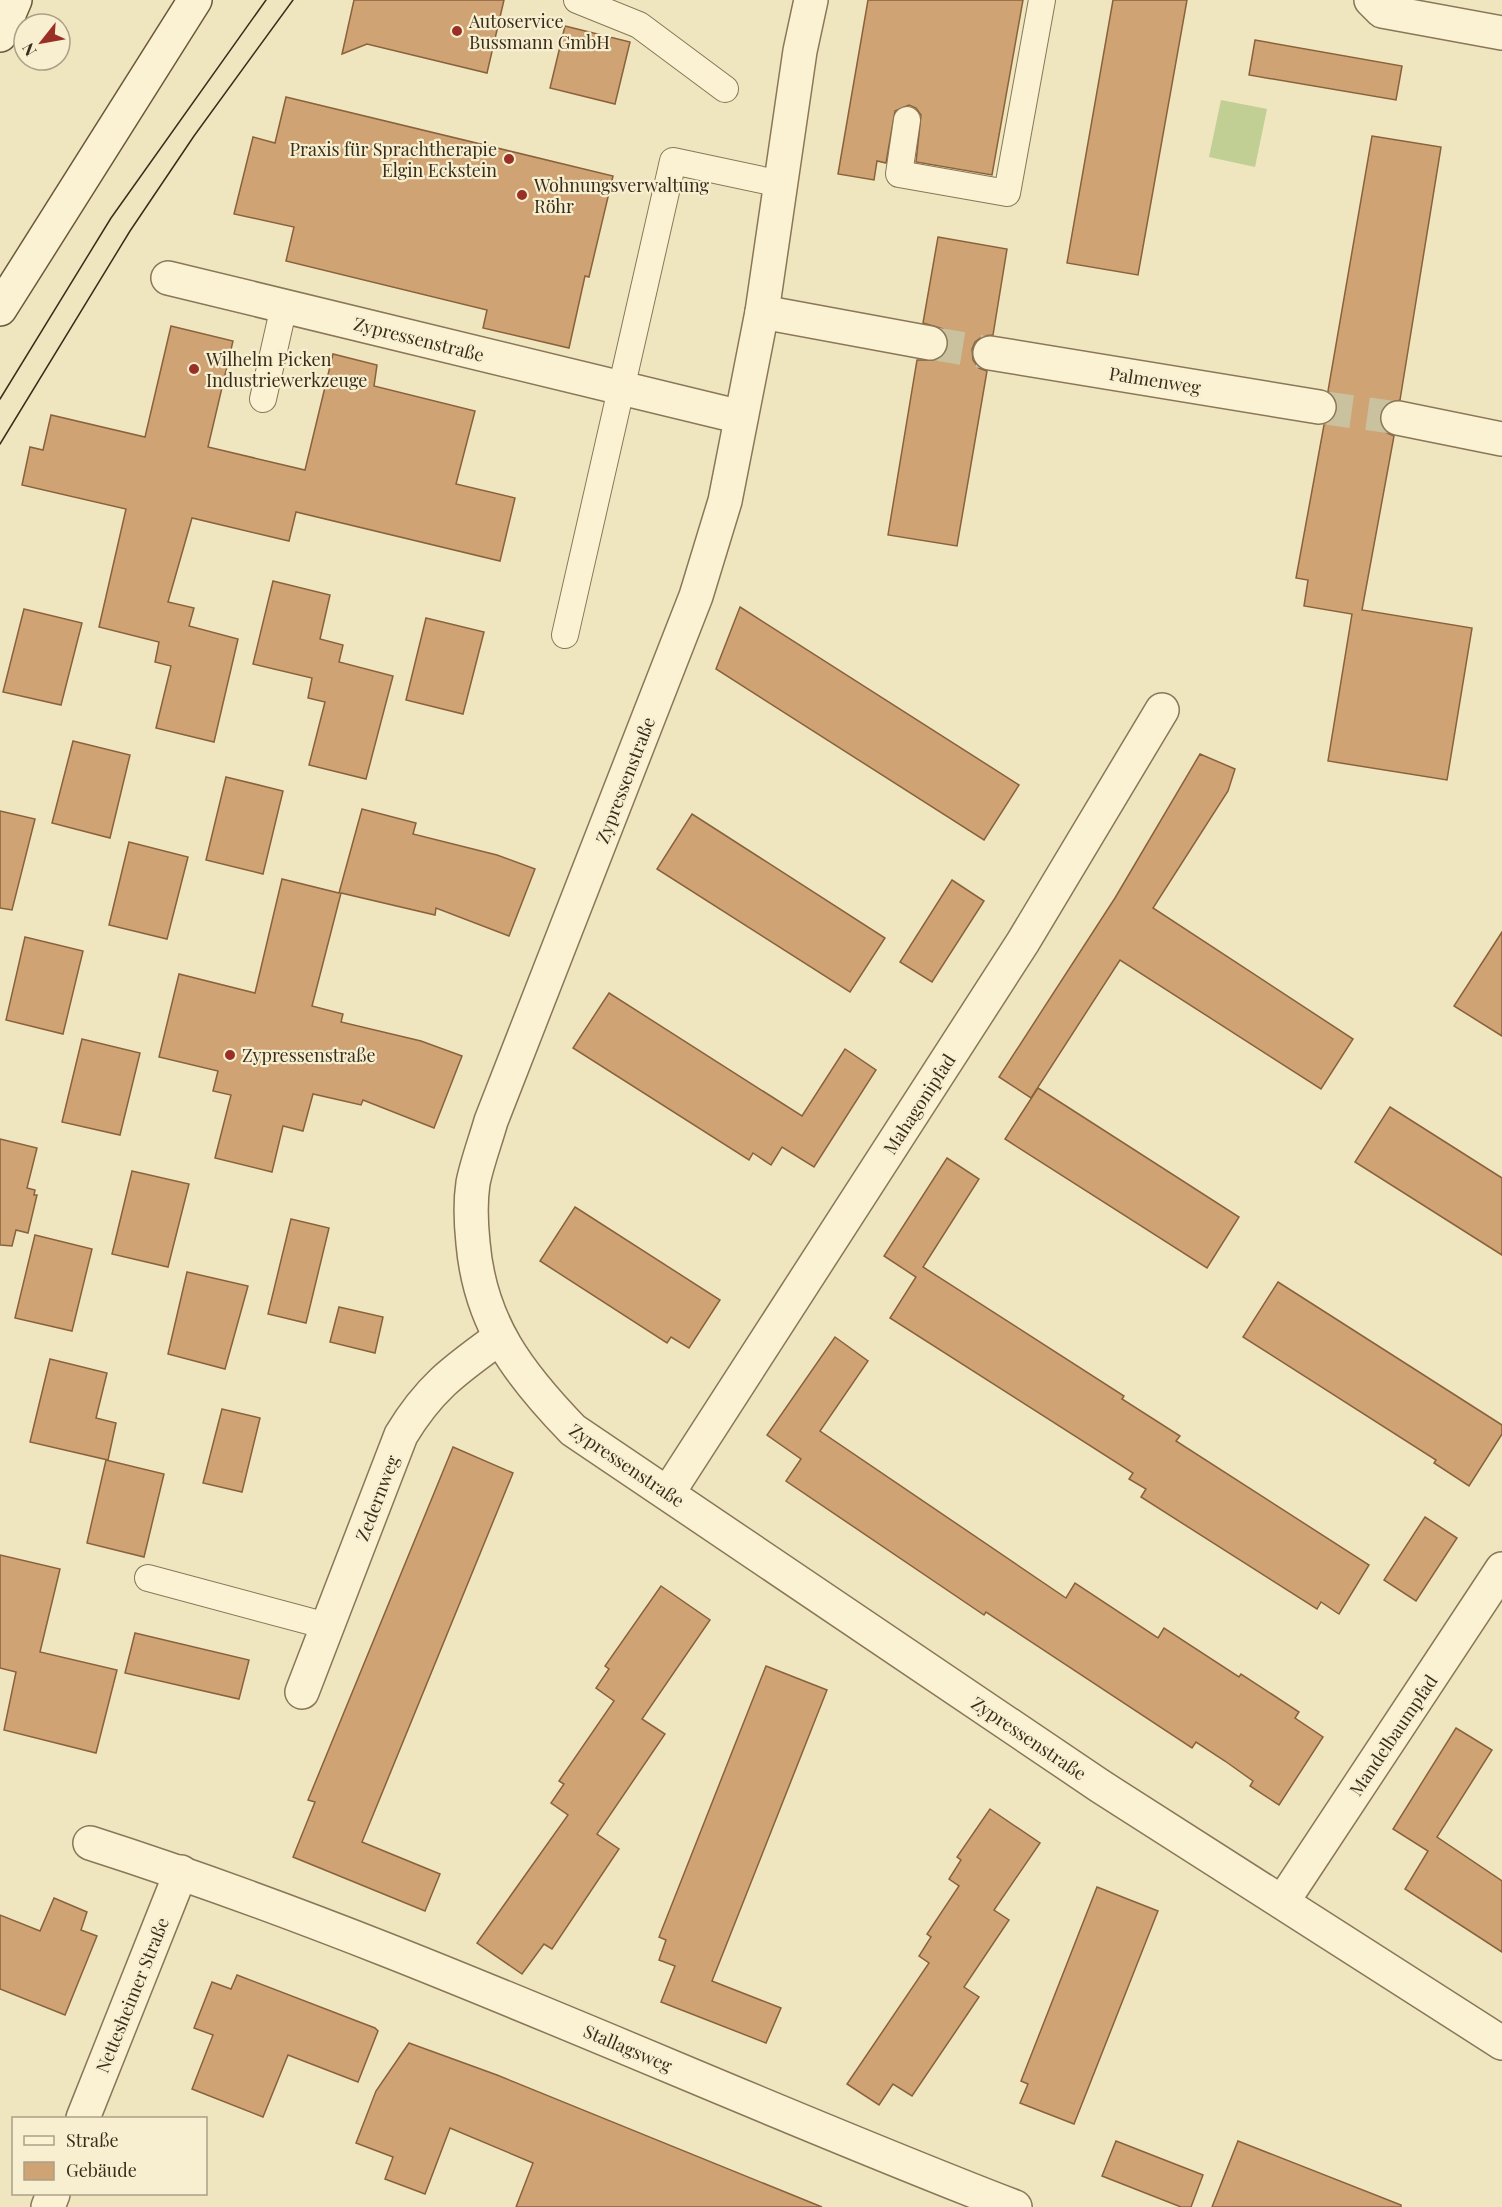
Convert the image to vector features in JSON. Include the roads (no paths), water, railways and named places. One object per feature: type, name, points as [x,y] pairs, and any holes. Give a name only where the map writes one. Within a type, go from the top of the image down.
[{"type":"street","points":[[0,35],[15,0]]},
{"type":"street","points":[[0,309],[195,0]]},
{"type":"street","name":"Zypressenstraße","points":[[811,0],[800,51],[762,312],[725,501],[696,596],[512,1062],[491,1121],[473,1184],[471,1224],[474,1263],[482,1297],[499,1338],[532,1388],[573,1430],[1100,1786],[1502,2043]]},
{"type":"street","points":[[1371,0],[1382,11],[1502,33]]},
{"type":"street","name":"Zypressenstraße","points":[[168,278],[741,417]]},
{"type":"street","points":[[762,312],[930,342]]},
{"type":"street","name":"Palmenweg","points":[[990,353],[1319,407]]},
{"type":"street","points":[[1398,418],[1502,439]]},
{"type":"street","name":"Mahagonipfad","points":[[668,1493],[1023,942],[1162,710]]},
{"type":"street","name":"Zedernweg","points":[[302,1692],[401,1435],[413,1415],[447,1376],[499,1338]]},
{"type":"street","name":"Mandelbaumpfad","points":[[1283,1901],[1502,1569]]},
{"type":"street","points":[[90,1843],[181,1872]]},
{"type":"street","name":"Stallagsweg","points":[[181,1872],[575,2026],[1015,2207]]},
{"type":"street","name":"Nettesheimer Straße","points":[[83,2117],[181,1872]]},
{"type":"lane","points":[[577,0],[639,25],[725,89]]},
{"type":"lane","points":[[907,120],[899,174],[1007,193],[1042,0]]},
{"type":"lane","points":[[565,635],[673,161],[781,184]]},
{"type":"lane","points":[[263,399],[284,306]]},
{"type":"lane","points":[[148,1578],[327,1626]]},
{"type":"tunnel","points":[[930,343],[990,353]]},
{"type":"tunnel","points":[[1319,407],[1398,418]]},
{"type":"tram line","points":[[0,399],[111,218],[266,0]]},
{"type":"tram line","points":[[0,444],[130,231],[194,136],[293,0]]},
{"type":"place","name":"Autoservice Bussmann GmbH","points":[[457,31]]},
{"type":"place","name":"Praxis für Sprachtherapie Elgin Eckstein","points":[[509,159]]},
{"type":"place","name":"Wohnungsverwaltung Röhr","points":[[522,195]]},
{"type":"place","name":"Wilhelm Picken Industriewerkzeuge","points":[[194,369]]},
{"type":"place","name":"Zypressenstraße","points":[[230,1055]]}]
